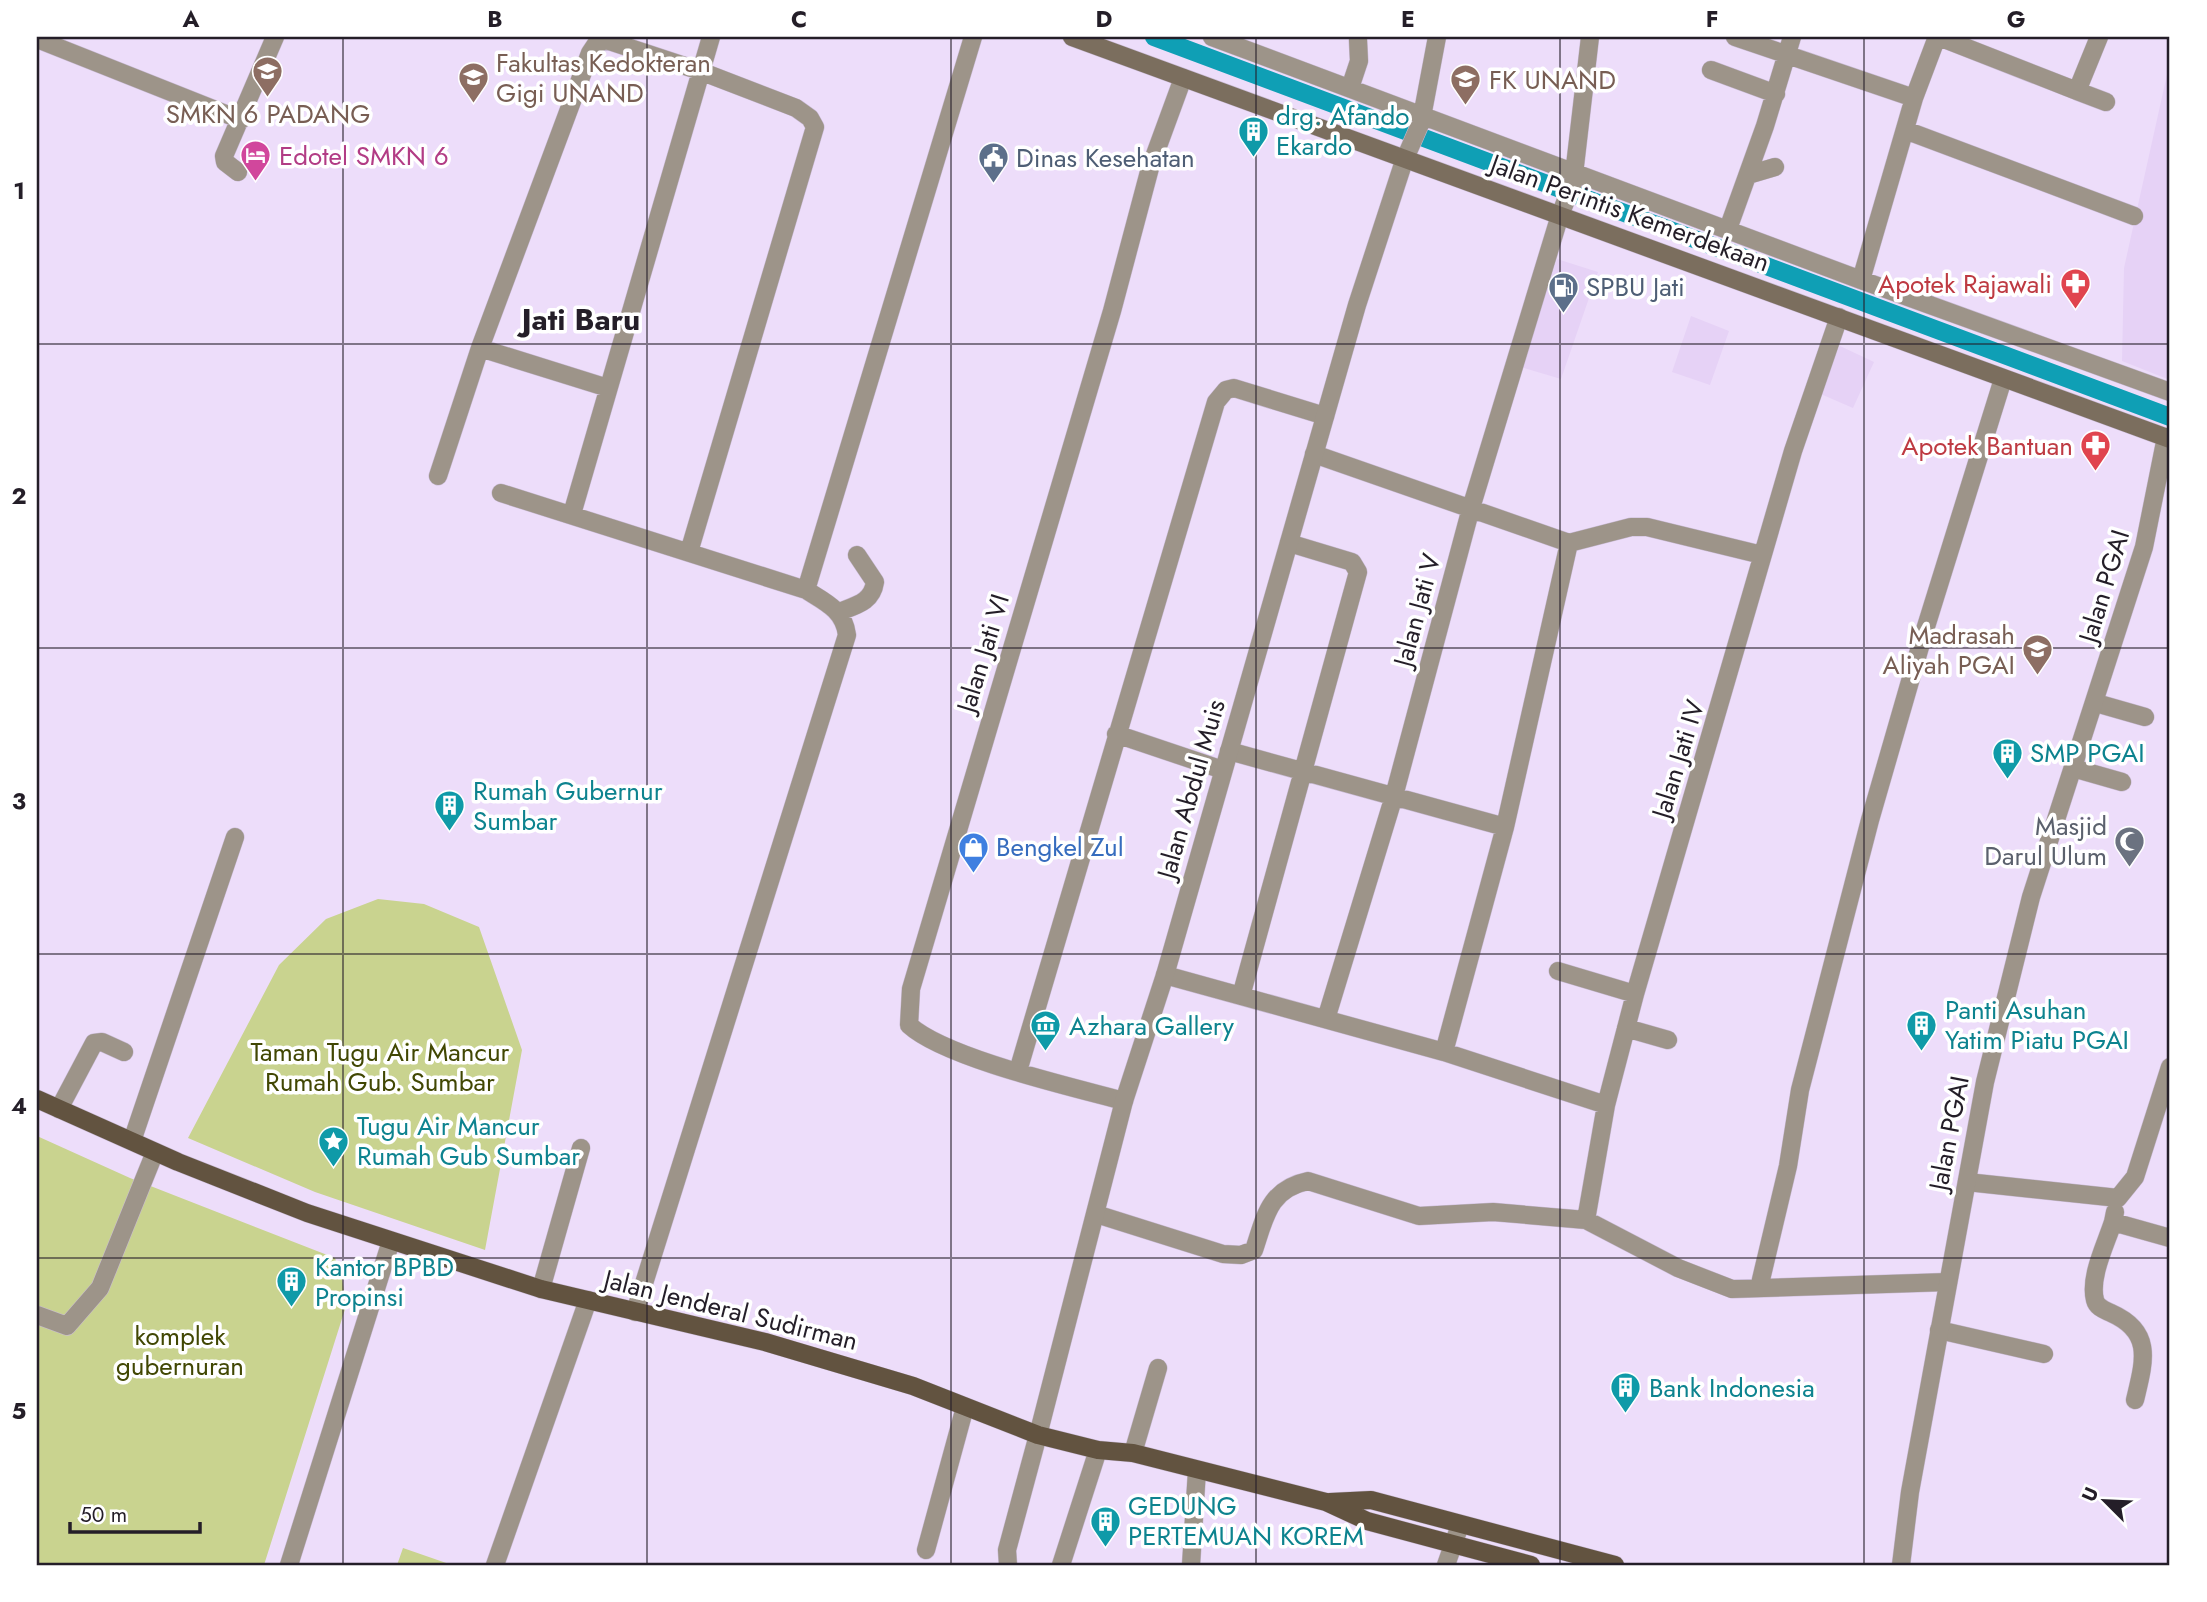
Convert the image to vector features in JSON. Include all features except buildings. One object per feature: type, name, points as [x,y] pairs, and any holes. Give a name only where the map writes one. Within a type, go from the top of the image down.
[{"type":"main road","name":"Jalan Perintis Kemerdekaan","points":[[1072,37],[1361,142],[1407,155],[1563,209],[2003,379],[2169,433]]},
{"type":"main road","name":"Jalan Jenderal Sudirman","points":[[37,1099],[155,1152],[307,1213],[541,1289],[765,1342],[913,1386],[1038,1435],[1098,1450],[1133,1453],[1326,1502],[1367,1521],[1531,1565]]},
{"type":"main road","name":"Jalan Jenderal Sudirman","points":[[1326,1502],[1371,1500],[1615,1565]]},
{"type":"street","points":[[238,172],[225,162],[224,156],[275,37]]},
{"type":"street","points":[[572,514],[711,37]]},
{"type":"street","points":[[806,590],[973,37]]},
{"type":"street","points":[[1212,37],[1350,88],[1574,177],[1728,229],[2170,392]]},
{"type":"street","name":"Jalan Abdul Muis","points":[[1008,1565],[1007,1550],[1124,1101],[1166,975],[1325,416],[1407,155],[1422,118],[1437,37]]},
{"type":"street","name":"Jalan Jati V","points":[[1326,1018],[1394,796],[1471,508],[1574,177],[1590,37]]},
{"type":"street","points":[[1735,37],[1789,45],[1914,98]]},
{"type":"street","points":[[1861,280],[1914,98],[1938,37],[2106,102]]},
{"type":"street","points":[[2077,91],[2099,37]]},
{"type":"street","points":[[37,39],[241,120]]},
{"type":"street","points":[[438,476],[480,348],[596,44],[606,40],[700,71],[796,108],[810,118],[815,127],[689,552]]},
{"type":"street","points":[[1350,88],[1359,61],[1358,40]]},
{"type":"street","points":[[1728,229],[1776,94],[1789,45]]},
{"type":"street","points":[[1711,70],[1776,94]]},
{"type":"street","name":"Jalan Jati VI","points":[[1124,1101],[1018,1071],[923,1038],[909,1025],[911,989],[1112,312],[1150,168],[1183,78]]},
{"type":"street","points":[[1905,130],[2134,216]]},
{"type":"street","points":[[1748,175],[1775,167]]},
{"type":"street","name":"Jalan Jati IV","points":[[1586,1220],[1606,1105],[1635,994],[1735,659],[1793,451],[1839,317]]},
{"type":"street","points":[[480,348],[608,388]]},
{"type":"street","points":[[1759,1288],[1788,1166],[1800,1090],[1856,872],[1924,633],[2003,379]]},
{"type":"street","points":[[1018,1071],[1116,734],[1220,394],[1234,388],[1325,416]]},
{"type":"street","name":"Jalan PGAI","points":[[1901,1565],[1910,1492],[1985,1082],[2031,897],[2096,703],[2144,547],[2169,433]]},
{"type":"street","points":[[1314,454],[1569,542],[1631,527],[1647,527],[1762,555]]},
{"type":"street","points":[[501,493],[806,590],[839,612],[847,635],[635,1312]]},
{"type":"street","points":[[1444,1052],[1505,827],[1569,542]]},
{"type":"street","points":[[1241,996],[1358,572],[1352,562],[1289,543]]},
{"type":"street","points":[[839,612],[867,601],[874,592],[876,582],[857,555]]},
{"type":"street","points":[[2096,703],[2145,717]]},
{"type":"street","points":[[1116,734],[1223,770]]},
{"type":"street","points":[[1229,751],[1505,827]]},
{"type":"street","points":[[2073,768],[2122,782]]},
{"type":"street","points":[[132,1141],[235,837]]},
{"type":"street","points":[[1558,971],[1635,994]]},
{"type":"street","points":[[1166,975],[1444,1052],[1606,1105]]},
{"type":"street","points":[[1626,1028],[1668,1041]]},
{"type":"street","points":[[60,1109],[94,1043],[102,1042],[124,1052]]},
{"type":"street","points":[[2135,1400],[2144,1364],[2141,1340],[2129,1321],[2098,1307],[2094,1284],[2118,1198],[2135,1177],[2170,1067]]},
{"type":"street","points":[[541,1289],[581,1148]]},
{"type":"street","points":[[37,1315],[67,1326],[100,1288],[155,1152]]},
{"type":"street","points":[[1096,1214],[1223,1254],[1241,1255],[1254,1250],[1265,1211],[1290,1185],[1308,1181],[1419,1216],[1493,1212],[1586,1220],[1718,1286],[1759,1288],[1948,1282]]},
{"type":"street","points":[[1967,1182],[2118,1198]]},
{"type":"street","points":[[2113,1222],[2170,1238]]},
{"type":"street","points":[[289,1565],[391,1241]]},
{"type":"street","points":[[495,1565],[588,1300]]},
{"type":"street","points":[[1939,1330],[2044,1354]]},
{"type":"street","points":[[1133,1453],[1158,1368]]},
{"type":"street","points":[[926,1550],[965,1406]]},
{"type":"street","points":[[1061,1565],[1098,1450]]},
{"type":"street","points":[[1191,1565],[1197,1470]]},
{"type":"street","points":[[1447,1565],[1460,1525]]},
{"type":"shaded area","points":[[2170,61],[2170,380],[2122,361],[2124,268]]},
{"type":"shaded area","name":"SPBU Jati","points":[[1557,259],[1598,272],[1561,379],[1521,367]]},
{"type":"shaded area","points":[[1691,316],[1729,331],[1710,385],[1672,372]]},
{"type":"shaded area","points":[[1840,346],[1874,362],[1853,408],[1816,392]]},
{"type":"green space","name":"Taman Tugu Air Mancur Rumah Gub. Sumbar","points":[[378,899],[424,904],[479,927],[522,1050],[485,1250],[315,1192],[188,1138],[279,965],[326,919]]},
{"type":"green space","name":"komplek gubernuran","points":[[37,1136],[130,1178],[335,1258],[342,1277],[346,1306],[264,1565],[37,1565]]},
{"type":"green space","points":[[403,1548],[452,1565],[397,1565]]},
{"type":"waterway","points":[[1154,37],[2170,417]]},
{"type":"place","name":"SMKN 6 PADANG","points":[[268,98]]},
{"type":"place","name":"Fakultas Kedokteran Gigi UNAND","points":[[473,105]]},
{"type":"place","name":"FK UNAND","points":[[1466,107]]},
{"type":"place","name":"drg. Afando Ekardo","points":[[1253,158]]},
{"type":"place","name":"Edotel SMKN 6","points":[[256,183]]},
{"type":"place","name":"Dinas Kesehatan","points":[[993,185]]},
{"type":"place","name":"Apotek Rajawali","points":[[2075,311]]},
{"type":"place","name":"SPBU Jati","points":[[1563,314]]},
{"type":"place","name":"Apotek Bantuan","points":[[2096,473]]},
{"type":"place","name":"Madrasah Aliyah PGAI","points":[[2038,677]]},
{"type":"place","name":"SMP PGAI","points":[[2007,780]]},
{"type":"place","name":"Rumah Gubernur Sumbar","points":[[450,833]]},
{"type":"place","name":"Masjid Darul Ulum","points":[[2130,868]]},
{"type":"place","name":"Bengkel Zul","points":[[973,874]]},
{"type":"place","name":"Panti Asuhan Yatim Piatu PGAI","points":[[1922,1052]]},
{"type":"place","name":"Azhara Gallery","points":[[1046,1053]]},
{"type":"place","name":"Tugu Air Mancur Rumah Gub Sumbar","points":[[334,1168]]},
{"type":"place","name":"Kantor BPBD Propinsi","points":[[292,1309]]},
{"type":"place","name":"Bank Indonesia","points":[[1626,1415]]},
{"type":"place","name":"GEDUNG PERTEMUAN KOREM","points":[[1105,1548]]},
{"type":"district","name":"Jati Baru","points":[[581,320]]}]
